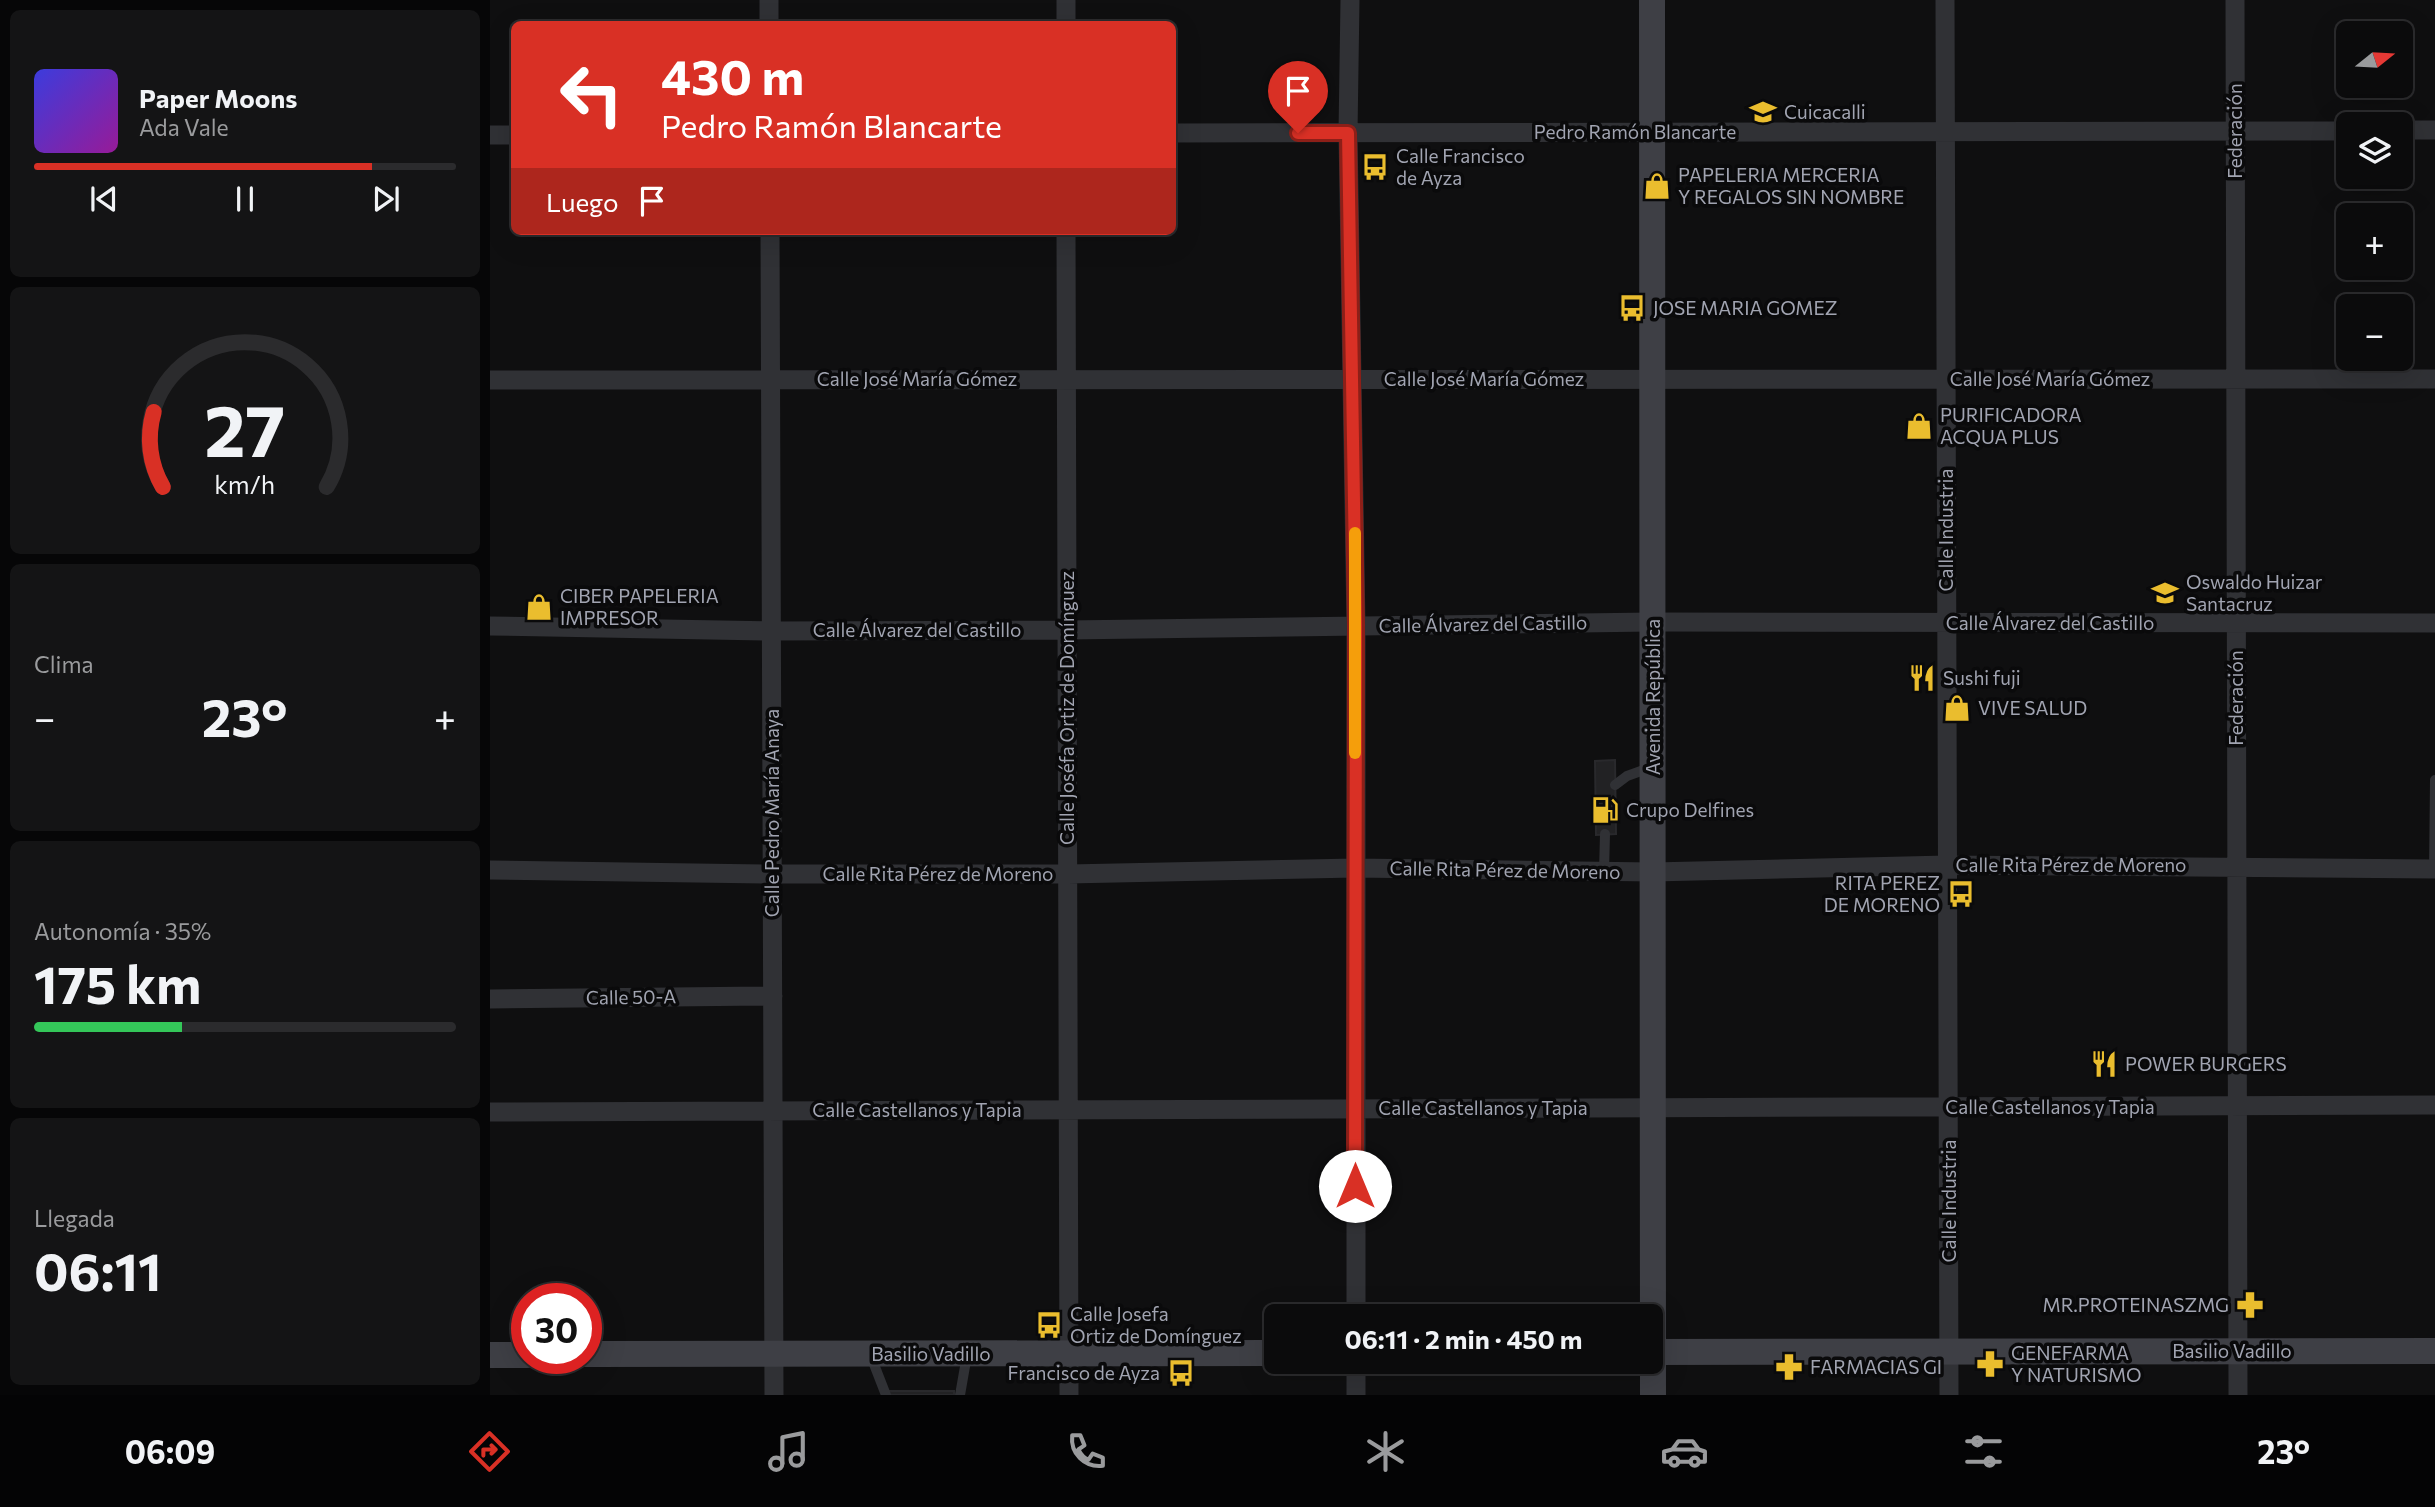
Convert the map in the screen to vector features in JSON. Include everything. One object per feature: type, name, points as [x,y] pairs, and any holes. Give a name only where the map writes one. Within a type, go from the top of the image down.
[{"type":"street","points":[[769,0],[769,21]]},
{"type":"street","points":[[1066,0],[1066,21]]},
{"type":"street","points":[[1350,0],[1348,133],[1356,625],[1356,1304]]},
{"type":"street","name":"Avenida República","points":[[1652,0],[1652,1304]]},
{"type":"street","name":"Calle Industria","points":[[1945,0],[1949,1395]]},
{"type":"street","name":"Federación","points":[[2235,0],[2238,1395]]},
{"type":"street","points":[[2413,130],[2435,130]]},
{"type":"street","name":"Pedro Ramón Blancarte","points":[[1176,133],[2336,131]]},
{"type":"street","points":[[490,135],[511,135]]},
{"type":"street","name":"Calle Pedro María Anaya","points":[[770,235],[774,1395]]},
{"type":"street","name":"Calle Joséfa Ortiz de Domínguez","points":[[1066,235],[1069,1395]]},
{"type":"street","name":"Calle José María Gómez","points":[[490,380],[2435,379]]},
{"type":"street","name":"Calle Álvarez del Castillo","points":[[490,626],[771,631],[1653,622],[2435,623]]},
{"type":"street","name":"Calle Rita Pérez de Moreno","points":[[490,870],[1068,874],[1355,868],[1653,873],[1947,865],[2435,869]]},
{"type":"street","name":"Calle 50-A","points":[[490,999],[773,996]]},
{"type":"street","name":"Calle Castellanos y Tapia","points":[[490,1112],[2435,1105]]},
{"type":"street","name":"Basilio Vadillo","points":[[1663,1352],[2435,1351]]},
{"type":"street","name":"Basilio Vadillo","points":[[602,1354],[1264,1353]]},
{"type":"street","points":[[490,1355],[511,1354]]},
{"type":"street","points":[[1356,1374],[1356,1395]]},
{"type":"street","name":"Avenida República","points":[[1653,1374],[1653,1395]]},
{"type":"lane","points":[[1615,785],[1627,776],[1653,767]]},
{"type":"lane","points":[[2435,780],[2435,869]]},
{"type":"lane","points":[[1604,872],[1605,834]]},
{"type":"lane","points":[[870,1354],[886,1395]]},
{"type":"lane","points":[[960,1395],[968,1354]]},
{"type":"building","name":"Crupo Delfines","points":[[1615,760],[1616,834],[1596,835],[1595,761]]},
{"type":"building","points":[[889,1391],[954,1391],[954,1395],[889,1395]]},
{"type":"slow traffic","points":[[1355,533],[1355,753]]},
{"type":"place","name":"Cuicacalli","points":[[1763,112]]},
{"type":"place","name":"Calle Francisco de Ayza","points":[[1375,167]]},
{"type":"place","name":"PAPELERIA MERCERIA Y REGALOS SIN NOMBRE","points":[[1657,186]]},
{"type":"place","name":"JOSE MARIA GOMEZ","points":[[1632,308]]},
{"type":"place","name":"PURIFICADORA ACQUA PLUS","points":[[1919,426]]},
{"type":"place","name":"Oswaldo Huizar Santacruz","points":[[2165,593]]},
{"type":"place","name":"CIBER PAPELERIA IMPRESOR","points":[[539,607]]},
{"type":"place","name":"Sushi fuji","points":[[1922,678]]},
{"type":"place","name":"VIVE SALUD","points":[[1957,708]]},
{"type":"place","name":"Crupo Delfines","points":[[1605,810]]},
{"type":"place","name":"RITA PEREZ DE MORENO","points":[[1961,894]]},
{"type":"place","name":"POWER BURGERS","points":[[2104,1064]]},
{"type":"place","name":"MR.PROTEINASZMG","points":[[2250,1305]]},
{"type":"place","name":"Calle Josefa Ortiz de Domínguez","points":[[1049,1325]]},
{"type":"place","name":"GENEFARMA Y NATURISMO","points":[[1990,1364]]},
{"type":"place","name":"FARMACIAS GI","points":[[1789,1367]]},
{"type":"place","name":"Francisco de Ayza","points":[[1181,1373]]},
{"type":"route","points":[[1298,133],[1348,133],[1356,625],[1355,1186]]}]
